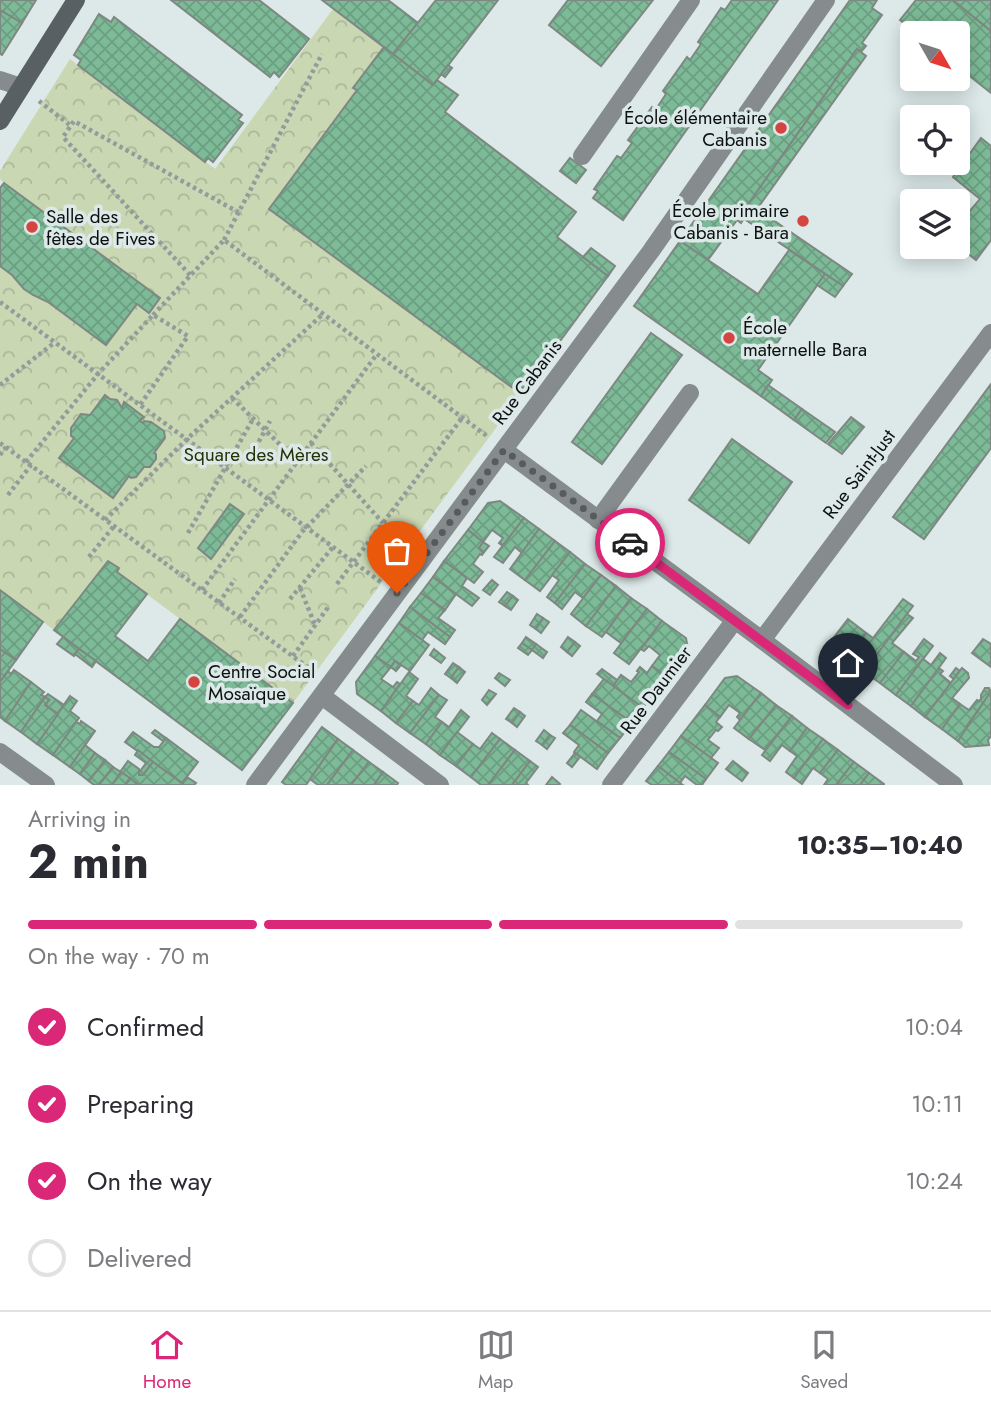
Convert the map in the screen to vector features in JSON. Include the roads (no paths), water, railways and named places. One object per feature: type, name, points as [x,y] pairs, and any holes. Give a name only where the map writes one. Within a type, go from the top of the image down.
[{"type":"street","points":[[0,121],[76,0]]},
{"type":"street","points":[[582,156],[691,0]]},
{"type":"street","name":"Rue Cabanis","points":[[255,785],[651,251],[826,0]]},
{"type":"street","points":[[0,80],[21,87]]},
{"type":"street","name":"Rue Saint-Just","points":[[762,640],[991,333]]},
{"type":"street","points":[[598,520],[690,393]]},
{"type":"street","points":[[504,450],[954,785]]},
{"type":"street","name":"Rue Daumier","points":[[611,785],[735,620]]},
{"type":"street","points":[[326,690],[440,785]]},
{"type":"street","points":[[0,752],[46,785]]},
{"type":"place","name":"École élémentaire Cabanis","points":[[781,128]]},
{"type":"place","name":"École primaire Cabanis - Bara","points":[[803,221]]},
{"type":"place","name":"Salle des fêtes de Fives","points":[[32,227]]},
{"type":"place","name":"École maternelle Bara","points":[[729,338]]},
{"type":"place","name":"Centre Social Mosaïque","points":[[194,682]]},
{"type":"park label","name":"Square des Mères","points":[[256,454]]}]
